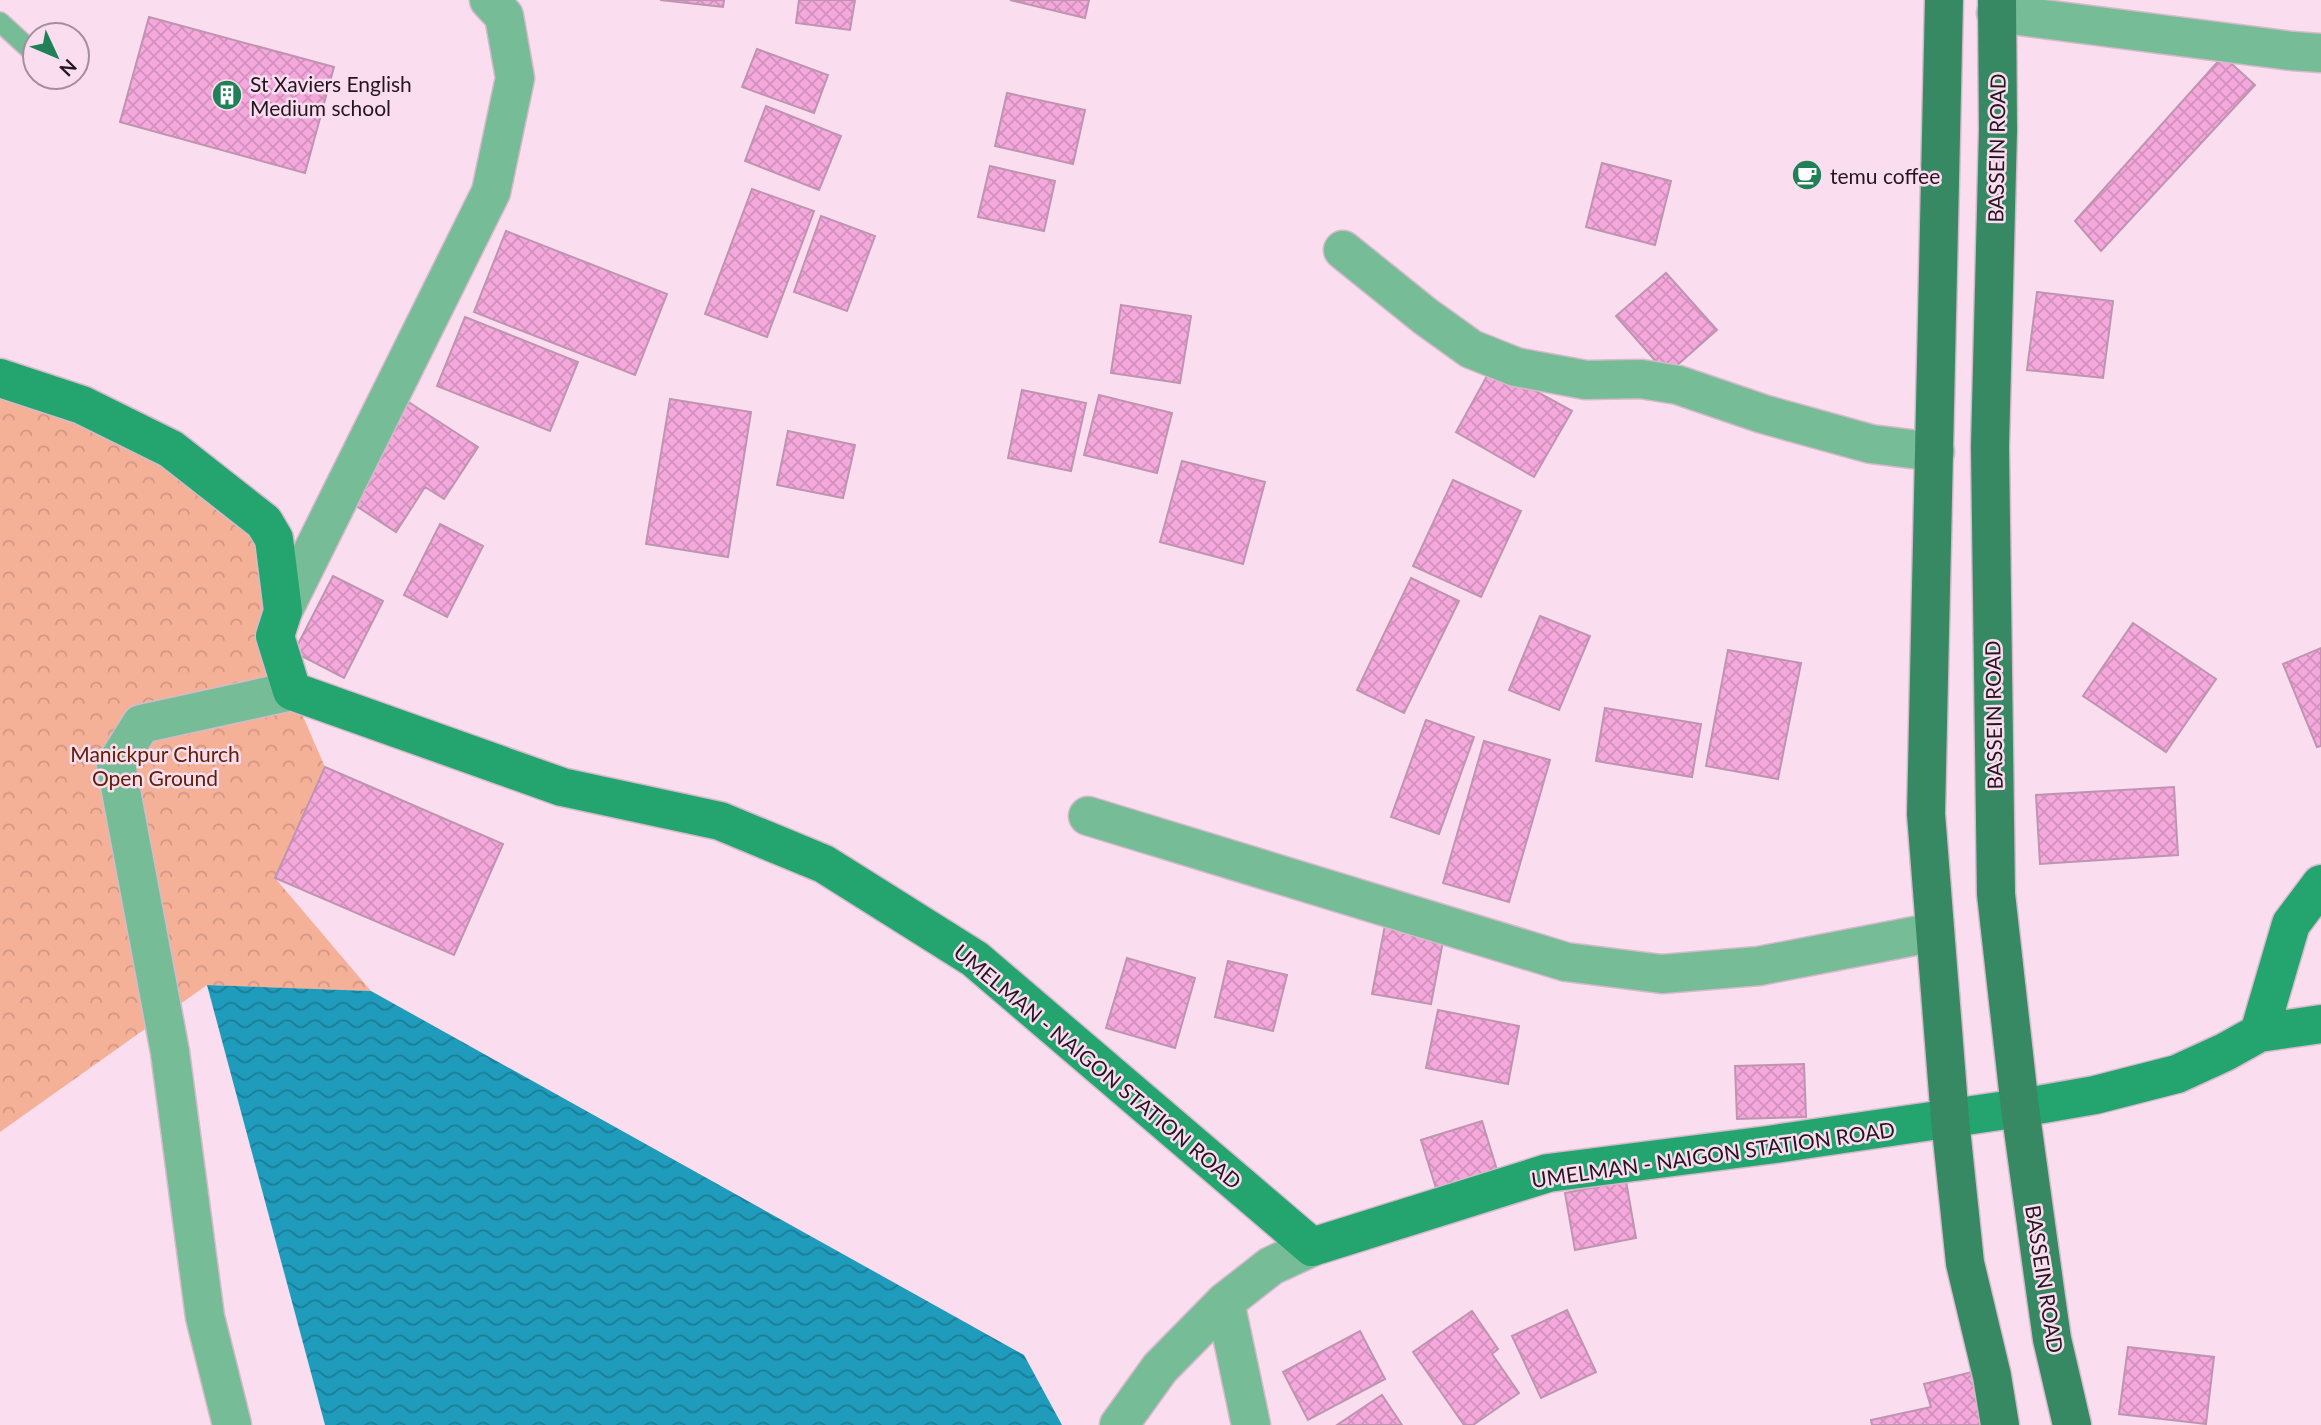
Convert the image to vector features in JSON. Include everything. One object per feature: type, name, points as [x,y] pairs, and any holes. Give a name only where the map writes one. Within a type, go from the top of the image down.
[{"type":"main road","points":[[1944,0],[1926,814],[1950,1119],[1965,1263],[1992,1376],[2000,1425]]},
{"type":"main road","name":"BASSEIN ROAD","points":[[1997,7],[1998,130],[1990,447],[1996,894],[2020,1108],[2052,1339],[2072,1425]]},
{"type":"street","points":[[232,1425],[205,1317],[170,1052],[116,764],[141,724],[292,691],[275,636],[283,611],[491,192],[516,78],[504,16],[489,0]]},
{"type":"street","points":[[1997,7],[2321,53]]},
{"type":"street","points":[[1343,250],[1471,349],[1516,367],[1586,380],[1641,379],[1678,385],[1763,414],[1871,444],[1935,452]]},
{"type":"street","points":[[0,378],[82,405],[171,449],[247,507],[264,522],[274,539],[283,611]]},
{"type":"street","name":"UMELMAN - NAIGON STATION ROAD","points":[[292,691],[562,787],[720,821],[824,864],[975,958],[1312,1247],[1548,1173],[1781,1144],[2095,1095],[2177,1074],[2259,1033]]},
{"type":"street","points":[[1088,816],[1566,962],[1662,974],[1759,966],[1935,932]]},
{"type":"street","points":[[2321,884],[2291,924],[2259,1033],[2321,1024]]},
{"type":"street","points":[[1119,1425],[1160,1368],[1225,1302],[1271,1266],[1312,1247]]},
{"type":"street","points":[[1225,1302],[1251,1425]]},
{"type":"lane","points":[[0,22],[21,41]]},
{"type":"green space","name":"Manickpur Church Open Ground","points":[[0,389],[172,456],[272,539],[292,691],[325,767],[275,878],[371,991],[207,985],[0,1132]]},
{"type":"water","points":[[207,985],[371,991],[1024,1355],[1062,1425],[325,1425]]},
{"type":"building","points":[[660,0],[724,0],[723,7]]},
{"type":"building","points":[[799,0],[855,0],[850,30],[796,23]]},
{"type":"building","points":[[1010,0],[1089,0],[1085,18]]},
{"type":"building","name":"St Xaviers English Medium school","points":[[149,17],[334,67],[305,173],[120,122]]},
{"type":"building","points":[[757,49],[828,75],[814,113],[742,87]]},
{"type":"building","points":[[2223,56],[2255,85],[2101,251],[2075,221]]},
{"type":"building","points":[[1007,93],[1085,110],[1073,164],[995,146]]},
{"type":"building","points":[[766,106],[841,136],[819,190],[745,161]]},
{"type":"building","points":[[1602,163],[1671,181],[1655,245],[1586,227]]},
{"type":"building","points":[[990,166],[1055,181],[1044,231],[978,217]]},
{"type":"building","points":[[752,189],[814,211],[767,337],[705,314]]},
{"type":"building","points":[[821,216],[875,236],[847,311],[794,292]]},
{"type":"building","points":[[506,231],[667,294],[635,375],[474,312]]},
{"type":"building","points":[[1666,273],[1717,330],[1667,374],[1616,316]]},
{"type":"building","points":[[2037,292],[2113,301],[2103,378],[2027,370]]},
{"type":"building","points":[[1121,305],[1191,316],[1180,383],[1111,373]]},
{"type":"building","points":[[465,317],[578,362],[550,431],[437,386]]},
{"type":"building","points":[[1492,367],[1572,411],[1534,477],[1456,432]]},
{"type":"building","points":[[1022,390],[1086,403],[1071,471],[1008,458]]},
{"type":"building","points":[[1099,395],[1172,413],[1157,473],[1084,455]]},
{"type":"building","points":[[670,399],[751,412],[728,557],[646,544]]},
{"type":"building","points":[[407,401],[478,447],[444,499],[425,487],[396,532],[344,498]]},
{"type":"building","points":[[788,431],[855,445],[843,498],[777,485]]},
{"type":"building","points":[[1182,461],[1265,482],[1243,564],[1160,542]]},
{"type":"building","points":[[1453,480],[1521,511],[1481,597],[1413,566]]},
{"type":"building","points":[[440,524],[483,546],[447,617],[404,595]]},
{"type":"building","points":[[333,576],[383,601],[344,678],[294,652]]},
{"type":"building","points":[[1411,578],[1459,601],[1404,713],[1357,690]]},
{"type":"building","points":[[1540,616],[1590,636],[1559,710],[1509,690]]},
{"type":"building","points":[[2133,623],[2216,679],[2166,752],[2083,696]]},
{"type":"building","points":[[2321,648],[2321,746],[2317,747],[2283,664]]},
{"type":"building","points":[[1728,650],[1801,663],[1778,779],[1706,766]]},
{"type":"building","points":[[1605,708],[1701,724],[1692,777],[1596,761]]},
{"type":"building","points":[[1426,720],[1474,737],[1439,834],[1391,817]]},
{"type":"building","points":[[1484,741],[1550,760],[1509,902],[1443,883]]},
{"type":"building","points":[[325,767],[503,844],[454,955],[275,878]]},
{"type":"building","points":[[2174,787],[2178,855],[2040,864],[2036,795]]},
{"type":"building","points":[[1385,925],[1444,936],[1431,1004],[1372,994]]},
{"type":"building","points":[[1127,958],[1195,978],[1175,1048],[1106,1028]]},
{"type":"building","points":[[1228,961],[1287,975],[1273,1031],[1215,1017]]},
{"type":"building","points":[[1438,1010],[1519,1026],[1508,1084],[1426,1068]]},
{"type":"building","points":[[1804,1064],[1806,1117],[1737,1119],[1735,1066]]},
{"type":"building","points":[[1482,1121],[1501,1183],[1440,1201],[1421,1140]]},
{"type":"building","points":[[1626,1181],[1636,1238],[1575,1250],[1565,1193]]},
{"type":"building","points":[[1567,1310],[1596,1372],[1541,1398],[1512,1336]]},
{"type":"building","points":[[1472,1311],[1498,1349],[1492,1354],[1519,1393],[1473,1425],[1464,1425],[1413,1352]]},
{"type":"building","points":[[1360,1331],[1385,1379],[1308,1420],[1283,1372]]},
{"type":"building","points":[[2128,1347],[2214,1357],[2206,1424],[2119,1414]]},
{"type":"building","points":[[1972,1372],[1985,1425],[1872,1425],[1871,1420],[1931,1407],[1924,1384]]},
{"type":"building","points":[[1382,1395],[1402,1425],[1337,1425]]},
{"type":"place","name":"St Xaviers English Medium school","points":[[227,95]]},
{"type":"place","name":"temu coffee","points":[[1807,175]]}]
